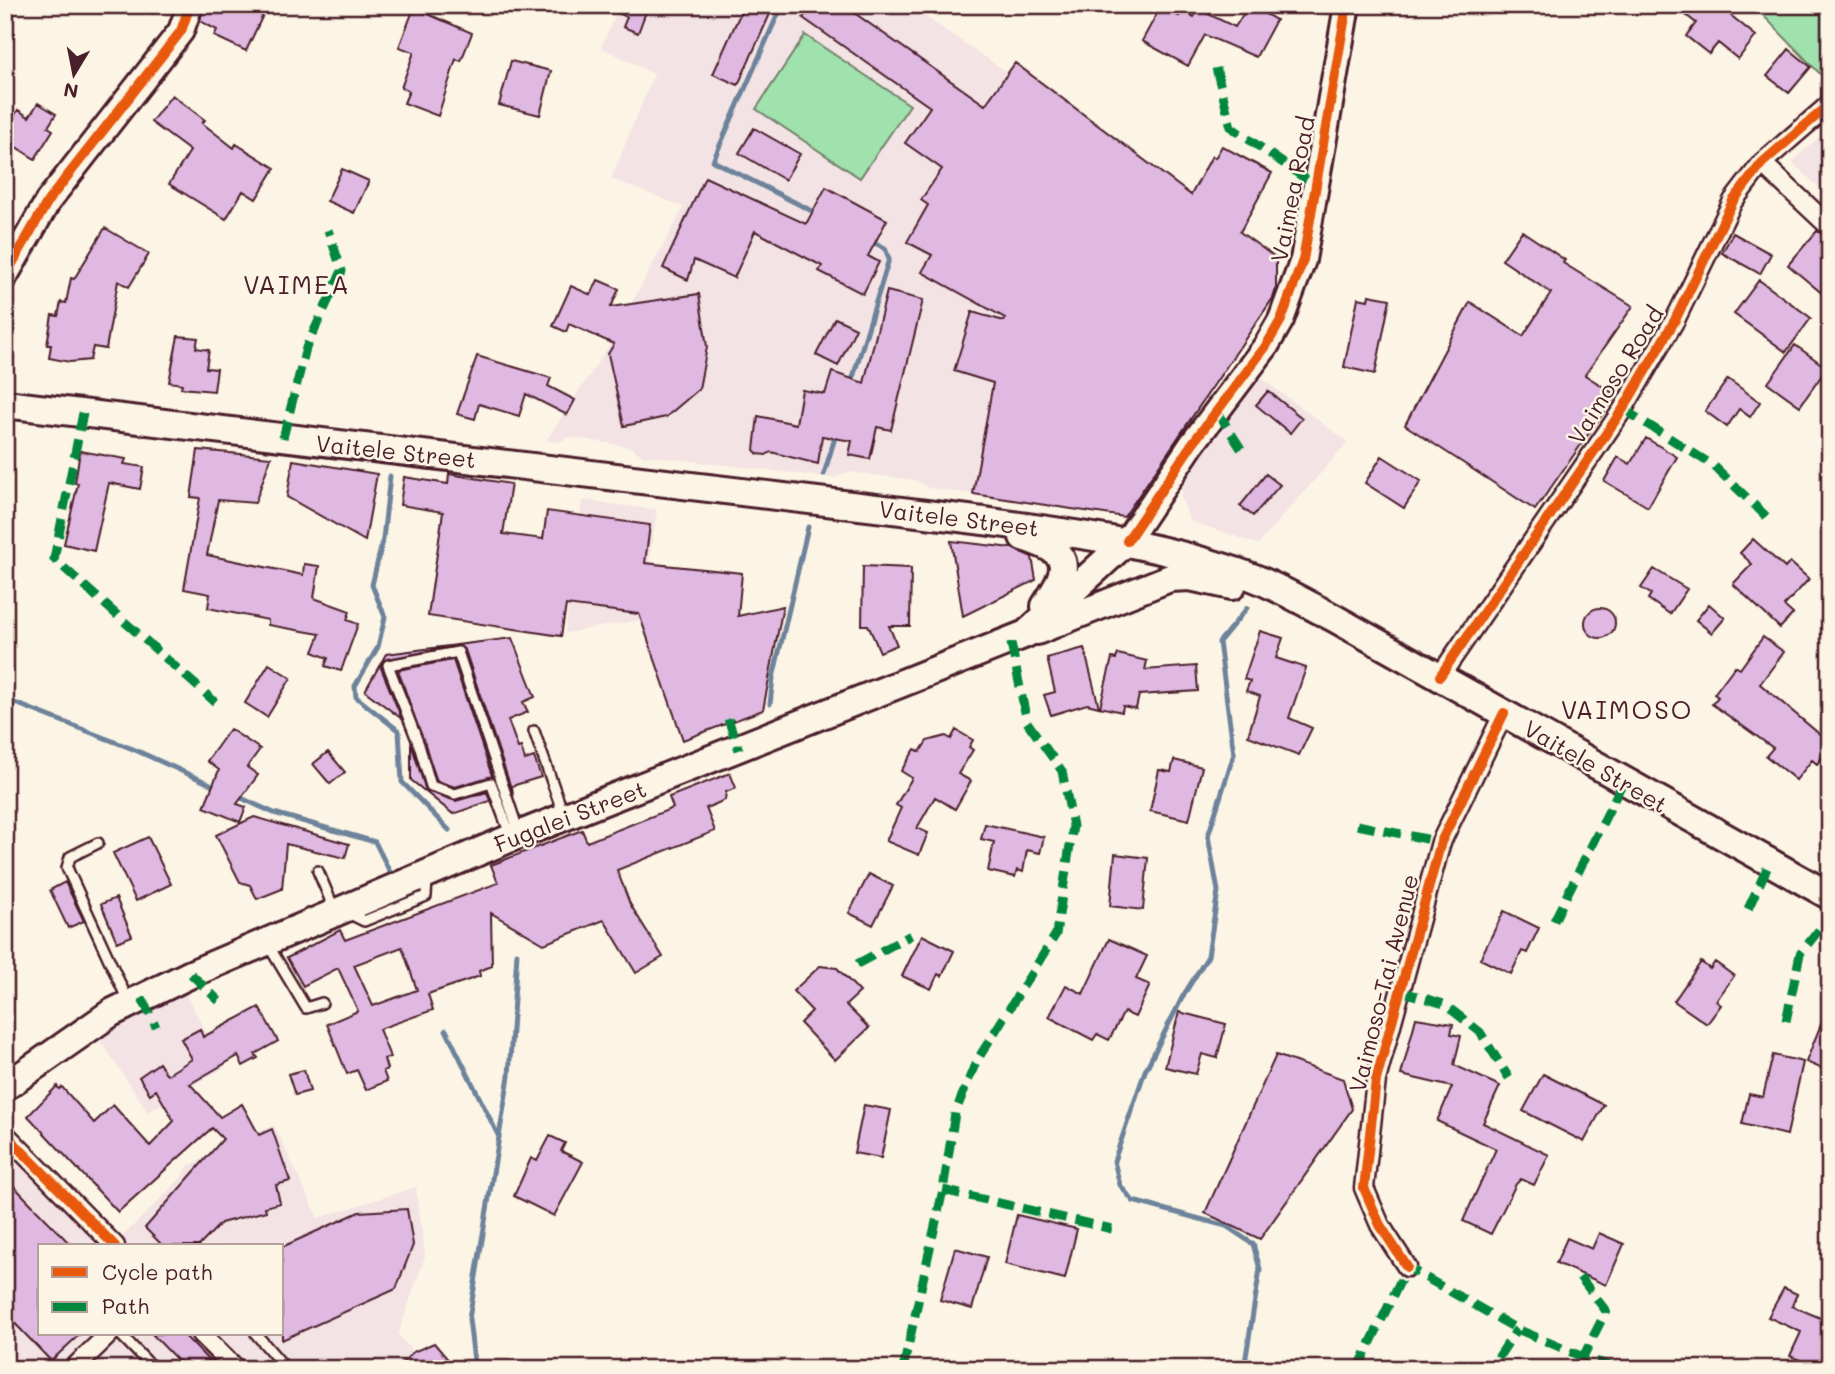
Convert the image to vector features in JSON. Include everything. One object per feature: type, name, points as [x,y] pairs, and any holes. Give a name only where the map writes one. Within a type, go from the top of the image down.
[{"type":"main road","name":"Vaitele Street","points":[[5,404],[968,519],[1127,541],[1173,551],[1255,578],[1334,618],[1830,896]]},
{"type":"main road","points":[[968,519],[1054,547],[1061,558],[1058,586],[1026,634]]},
{"type":"main road","name":"Fugalei Street","points":[[5,1087],[58,1047],[129,1004],[266,942],[515,837],[1026,634],[1127,541]]},
{"type":"main road","points":[[1026,634],[1170,578],[1190,577],[1226,584],[1334,618]]},
{"type":"street","points":[[5,276],[48,201],[181,31],[190,5]]},
{"type":"street","name":"Vaimea Road","points":[[1127,541],[1192,444],[1266,346],[1281,320],[1303,260],[1347,5]]},
{"type":"street","name":"Vaimoso Road","points":[[1440,676],[1623,409],[1675,320],[1733,201],[1762,163],[1830,104]]},
{"type":"street","points":[[1762,163],[1830,227]]},
{"type":"street","name":"Vaimoso-Tai Avenue","points":[[1407,1267],[1380,1225],[1364,1188],[1376,1080],[1441,842],[1504,713]]},
{"type":"street","points":[[5,1134],[113,1244]]},
{"type":"street","points":[[73,1369],[107,1336]]},
{"type":"street","points":[[203,1336],[236,1369]]},
{"type":"lane","points":[[458,652],[515,837],[491,783],[454,794],[432,786],[388,665],[458,652]]},
{"type":"lane","points":[[534,731],[565,818]]},
{"type":"lane","points":[[98,843],[70,857],[67,868],[129,1004]]},
{"type":"lane","points":[[318,871],[339,911]]},
{"type":"lane","points":[[266,942],[306,1008],[322,1003]]},
{"type":"lane","points":[[122,1336],[154,1369]]},
{"type":"lane","points":[[258,1336],[281,1363],[276,1369]]},
{"type":"shaded area","points":[[620,5],[908,5],[1007,72],[921,200],[1030,270],[994,378],[973,494],[928,488],[916,480],[849,472],[833,478],[642,455],[630,447],[570,437],[558,442],[546,441],[608,347],[684,207],[611,179],[654,74],[601,47]]},
{"type":"shaded area","points":[[1830,127],[1830,198],[1792,162]]},
{"type":"shaded area","points":[[1257,375],[1348,442],[1258,544],[1190,521],[1181,497],[1184,477]]},
{"type":"shaded area","points":[[582,500],[657,510],[640,620],[565,633]]},
{"type":"shaded area","points":[[180,984],[225,1067],[148,1112],[95,1033]]},
{"type":"shaded area","points":[[274,1125],[318,1218],[416,1187],[425,1256],[398,1334],[413,1352],[396,1369],[27,1369],[5,1346],[5,1146],[103,1244],[38,1244],[38,1336],[284,1336],[284,1244],[115,1244],[181,1178],[188,1166]]},
{"type":"green space","points":[[1753,5],[1830,5],[1830,81],[1828,82]]},
{"type":"green space","points":[[805,35],[910,105],[860,178],[756,109]]},
{"type":"building","points":[[204,5],[242,5],[263,15],[246,51],[214,36],[217,30],[200,21]]},
{"type":"building","points":[[601,5],[639,5],[647,9],[638,33],[623,27],[627,17]]},
{"type":"building","points":[[744,5],[774,5],[738,85],[713,74]]},
{"type":"building","points":[[811,5],[843,5],[985,105],[1015,63],[1191,195],[1212,156],[1215,158],[1222,146],[1272,173],[1240,232],[1276,258],[1276,289],[1273,298],[1124,517],[973,494],[993,383],[954,371],[972,312],[1004,321],[1005,318],[922,272],[932,255],[907,242],[928,205],[921,200],[942,169],[905,143],[930,107],[803,18]]},
{"type":"building","points":[[1249,5],[1276,20],[1256,57],[1205,35],[1188,66],[1142,41],[1161,6],[1179,16],[1181,10],[1194,17],[1198,9],[1235,27]]},
{"type":"building","points":[[1673,5],[1718,5],[1756,36],[1738,59],[1718,43],[1709,54],[1686,36],[1696,23]]},
{"type":"building","points":[[414,8],[472,33],[461,61],[456,59],[438,116],[404,103],[409,91],[401,88],[414,52],[399,47]]},
{"type":"building","points":[[1789,49],[1811,67],[1789,93],[1767,76]]},
{"type":"building","points":[[511,61],[551,71],[540,115],[499,105]]},
{"type":"building","points":[[172,95],[205,120],[202,123],[234,148],[236,144],[275,168],[256,199],[243,191],[226,219],[169,184],[190,151],[151,122]]},
{"type":"building","points":[[38,103],[56,114],[48,127],[53,130],[35,159],[5,140],[5,130],[18,110],[29,117]]},
{"type":"building","points":[[754,128],[800,154],[785,180],[739,153]]},
{"type":"building","points":[[342,169],[369,181],[354,213],[327,201]]},
{"type":"building","points":[[705,177],[806,224],[826,187],[887,220],[868,256],[879,262],[863,294],[819,271],[822,266],[755,231],[734,278],[694,260],[688,280],[663,268]]},
{"type":"building","points":[[105,228],[149,254],[129,287],[118,281],[106,349],[93,347],[90,360],[70,362],[49,358],[51,345],[47,345],[52,315],[58,316],[61,302],[66,303],[71,278],[74,279]]},
{"type":"building","points":[[1522,231],[1565,260],[1563,263],[1633,306],[1585,375],[1616,395],[1535,510],[1405,425],[1470,302],[1523,336],[1551,293],[1502,260]]},
{"type":"building","points":[[1817,231],[1830,238],[1830,300],[1788,265]]},
{"type":"building","points":[[1733,233],[1771,254],[1760,274],[1722,253]]},
{"type":"building","points":[[598,280],[619,289],[611,307],[699,294],[707,347],[699,389],[666,417],[624,426],[608,354],[614,344],[569,324],[566,332],[553,326],[571,286],[591,295]]},
{"type":"building","points":[[1759,280],[1811,318],[1786,352],[1734,314]]},
{"type":"building","points":[[887,291],[923,300],[891,430],[877,427],[870,459],[849,455],[852,441],[822,436],[818,464],[771,452],[766,455],[758,454],[754,450],[758,416],[796,424],[802,390],[825,394],[832,372],[864,383]]},
{"type":"building","points":[[1369,295],[1390,299],[1375,374],[1344,367],[1358,298],[1368,300]]},
{"type":"building","points":[[835,318],[856,328],[838,366],[816,355]]},
{"type":"building","points":[[178,336],[198,338],[196,348],[209,350],[206,368],[217,369],[214,391],[181,388],[182,384],[169,382]]},
{"type":"building","points":[[1795,345],[1827,368],[1800,406],[1768,383]]},
{"type":"building","points":[[477,356],[551,378],[548,386],[575,400],[567,415],[526,394],[519,416],[479,404],[475,419],[457,414]]},
{"type":"building","points":[[1728,379],[1760,402],[1750,417],[1739,409],[1727,427],[1705,411]]},
{"type":"building","points":[[1268,391],[1302,418],[1290,433],[1256,405]]},
{"type":"building","points":[[1646,438],[1677,457],[1648,507],[1604,481],[1618,457],[1630,464]]},
{"type":"building","points":[[198,450],[271,457],[255,503],[218,500],[207,555],[303,575],[304,564],[319,566],[314,598],[350,611],[347,620],[358,624],[341,671],[325,666],[328,658],[313,652],[320,634],[268,625],[268,620],[208,608],[210,594],[184,589],[200,498],[191,497]]},
{"type":"building","points":[[80,451],[126,459],[124,464],[144,467],[140,489],[109,483],[94,551],[64,544],[78,483],[75,483]]},
{"type":"building","points":[[1382,456],[1421,481],[1404,508],[1365,483]]},
{"type":"building","points":[[293,460],[377,474],[365,541],[287,497]]},
{"type":"building","points":[[449,474],[511,484],[503,534],[543,539],[547,511],[650,525],[645,563],[742,573],[738,616],[783,606],[763,710],[683,740],[639,614],[566,605],[561,636],[428,616],[443,512],[400,505],[404,477],[448,484]]},
{"type":"building","points":[[1266,474],[1280,485],[1253,516],[1240,506]]},
{"type":"building","points":[[1753,539],[1785,568],[1790,562],[1809,579],[1784,606],[1793,614],[1780,628],[1733,584],[1752,564],[1740,553]]},
{"type":"building","points":[[951,541],[1012,548],[1032,557],[1036,580],[963,616]]},
{"type":"building","points":[[863,566],[911,568],[910,626],[889,626],[897,645],[880,652],[868,625],[862,625]]},
{"type":"building","points":[[1654,569],[1687,589],[1670,614],[1648,599],[1651,594],[1641,588]]},
{"type":"building","points":[[1709,604],[1725,618],[1712,633],[1696,620]]},
{"type":"building","points":[[1600,608],[1611,612],[1615,623],[1611,634],[1600,638],[1589,634],[1585,623],[1589,612]]},
{"type":"building","points":[[1260,631],[1283,638],[1276,658],[1306,668],[1289,718],[1312,728],[1299,755],[1248,736],[1260,696],[1246,691],[1250,681],[1244,679]]},
{"type":"building","points":[[1763,637],[1784,652],[1760,684],[1830,743],[1830,748],[1817,764],[1812,760],[1796,780],[1766,756],[1773,748],[1712,704],[1718,697],[1714,694],[1735,666],[1740,669]]},
{"type":"building","points":[[512,638],[535,697],[523,702],[528,712],[508,720],[518,748],[521,747],[525,760],[534,757],[541,777],[512,786],[513,794],[465,650],[457,645]]},
{"type":"building","points":[[457,645],[383,661],[381,668],[402,719],[365,691],[386,654]]},
{"type":"building","points":[[1084,648],[1099,707],[1087,704],[1051,715],[1044,695],[1055,692],[1047,658]]},
{"type":"building","points":[[1118,654],[1147,661],[1145,670],[1196,666],[1198,691],[1139,695],[1136,709],[1123,706],[1122,712],[1100,707],[1112,658],[1116,659]]},
{"type":"building","points":[[453,660],[492,776],[455,787],[437,781],[398,670]]},
{"type":"building","points":[[269,664],[291,678],[267,717],[245,703]]},
{"type":"building","points":[[230,729],[260,749],[247,767],[258,775],[237,804],[246,807],[240,822],[204,807],[219,770],[207,761]]},
{"type":"building","points":[[956,730],[973,740],[969,747],[973,750],[958,774],[971,781],[955,809],[935,797],[917,828],[928,833],[919,855],[886,841],[901,808],[896,805],[912,778],[901,771],[915,749],[920,752],[927,741],[946,736],[951,739]]},
{"type":"building","points":[[411,743],[426,791],[456,801],[487,792],[490,801],[453,814],[411,780]]},
{"type":"building","points":[[328,752],[345,772],[330,784],[313,764]]},
{"type":"building","points":[[1174,760],[1202,767],[1189,820],[1150,811],[1159,770],[1171,772]]},
{"type":"building","points":[[730,773],[736,788],[726,792],[725,800],[706,808],[715,831],[617,870],[630,904],[663,957],[636,973],[604,920],[544,944],[491,913],[492,966],[479,971],[480,976],[428,994],[433,1010],[379,1029],[390,1057],[384,1059],[387,1069],[383,1071],[387,1081],[366,1090],[357,1070],[347,1074],[327,1024],[358,1011],[338,968],[303,986],[287,958],[340,930],[345,940],[498,883],[491,865],[582,830],[587,842],[673,808],[669,797]],"holes":[[[402,947],[417,990],[373,1006],[354,965]]]},
{"type":"building","points":[[254,817],[349,844],[345,858],[286,844],[282,889],[257,899],[250,885],[240,882],[216,835]]},
{"type":"building","points":[[985,824],[1044,837],[1040,853],[1027,850],[1023,872],[1017,870],[1015,877],[988,871],[994,842],[981,839]]},
{"type":"building","points":[[148,837],[171,884],[136,901],[113,853]]},
{"type":"building","points":[[1115,854],[1148,858],[1143,910],[1110,906]]},
{"type":"building","points":[[869,874],[893,886],[873,925],[849,913]]},
{"type":"building","points":[[65,882],[84,921],[68,928],[50,890]]},
{"type":"building","points":[[116,898],[132,936],[117,942],[101,904]]},
{"type":"building","points":[[1504,911],[1539,928],[1527,953],[1522,951],[1511,974],[1480,959]]},
{"type":"building","points":[[922,935],[954,951],[942,976],[938,974],[931,989],[902,976]]},
{"type":"building","points":[[1109,939],[1147,956],[1136,979],[1150,985],[1135,1017],[1124,1012],[1109,1040],[1097,1034],[1093,1040],[1049,1017],[1066,985],[1083,994]]},
{"type":"building","points":[[1701,962],[1710,969],[1715,962],[1734,976],[1716,1001],[1721,1005],[1707,1024],[1674,1001]]},
{"type":"building","points":[[820,966],[837,968],[860,992],[846,1005],[869,1028],[835,1060],[800,1023],[812,1011],[793,991]]},
{"type":"building","points":[[1830,1004],[1830,1072],[1806,1062]]},
{"type":"building","points":[[259,1007],[278,1041],[255,1054],[258,1058],[243,1066],[238,1056],[190,1084],[220,1117],[242,1104],[259,1135],[272,1129],[290,1181],[276,1185],[280,1203],[265,1207],[266,1211],[221,1223],[201,1244],[161,1244],[145,1228],[223,1139],[212,1128],[118,1212],[28,1116],[57,1086],[59,1089],[62,1087],[94,1123],[113,1105],[150,1146],[174,1121],[156,1090],[150,1094],[139,1077],[159,1063],[167,1075],[192,1059],[181,1039],[200,1029],[203,1037]]},
{"type":"building","points":[[1179,1012],[1226,1024],[1217,1058],[1202,1054],[1196,1074],[1165,1067]]},
{"type":"building","points":[[1416,1018],[1453,1024],[1451,1034],[1461,1036],[1454,1065],[1500,1086],[1483,1123],[1549,1155],[1534,1185],[1521,1179],[1516,1184],[1491,1234],[1463,1221],[1496,1149],[1437,1121],[1452,1087],[1401,1075]]},
{"type":"building","points":[[1276,1055],[1343,1079],[1352,1109],[1260,1239],[1205,1213]]},
{"type":"building","points":[[1773,1055],[1803,1062],[1787,1135],[1742,1124],[1749,1094],[1763,1097]]},
{"type":"building","points":[[304,1070],[310,1091],[295,1095],[288,1074]]},
{"type":"building","points":[[1543,1074],[1604,1105],[1584,1142],[1523,1111]]},
{"type":"building","points":[[864,1105],[891,1110],[881,1158],[854,1153]]},
{"type":"building","points":[[550,1136],[565,1143],[561,1151],[583,1162],[554,1216],[514,1196],[531,1158],[537,1161]]},
{"type":"building","points":[[5,1177],[70,1244],[38,1244],[38,1336],[78,1336],[51,1361],[5,1313],[5,1295],[11,1289],[5,1283]]},
{"type":"building","points":[[407,1209],[413,1245],[396,1289],[282,1340],[284,1246],[359,1212]]},
{"type":"building","points":[[1017,1215],[1077,1229],[1065,1279],[1005,1264]]},
{"type":"building","points":[[1599,1233],[1624,1244],[1606,1285],[1556,1263],[1567,1238],[1592,1249]]},
{"type":"building","points":[[955,1248],[987,1257],[972,1309],[940,1300]]},
{"type":"building","points":[[1784,1288],[1797,1294],[1792,1306],[1830,1322],[1830,1349],[1821,1369],[1790,1356],[1801,1332],[1768,1317]]},
{"type":"building","points":[[154,1336],[185,1336],[217,1369],[186,1369]]},
{"type":"building","points":[[434,1343],[456,1369],[396,1369],[413,1352]]},
{"type":"waterway","points":[[782,5],[713,161],[818,214]]},
{"type":"waterway","points":[[851,384],[889,259],[885,248],[871,241]]},
{"type":"waterway","points":[[824,474],[836,434]]},
{"type":"waterway","points":[[390,476],[383,539],[372,585],[385,617],[378,647],[355,686],[356,697],[399,731],[402,782],[449,830]]},
{"type":"waterway","points":[[770,704],[773,678],[808,527]]},
{"type":"waterway","points":[[1244,1369],[1260,1269],[1253,1244],[1226,1226],[1133,1201],[1120,1185],[1114,1161],[1145,1071],[1183,996],[1208,956],[1218,891],[1208,836],[1234,754],[1219,642],[1247,608]]},
{"type":"waterway","points":[[5,699],[133,749],[219,788]]},
{"type":"waterway","points":[[237,796],[274,813],[375,842],[390,872]]},
{"type":"waterway","points":[[475,1369],[469,1319],[509,1076],[517,953]]},
{"type":"waterway","points":[[446,1030],[499,1137]]},
{"type":"marked path","points":[[1216,68],[1231,127],[1316,186]]},
{"type":"marked path","points":[[283,438],[306,348],[342,271],[328,230]]},
{"type":"marked path","points":[[1623,409],[1714,466],[1770,520]]},
{"type":"marked path","points":[[1217,411],[1245,455]]},
{"type":"marked path","points":[[83,413],[54,559],[215,702]]},
{"type":"marked path","points":[[903,1369],[943,1190],[955,1113],[976,1062],[1056,934],[1073,826],[1062,771],[1027,722],[1010,638]]},
{"type":"marked path","points":[[728,719],[739,750]]},
{"type":"marked path","points":[[1554,921],[1623,782]]},
{"type":"marked path","points":[[1357,825],[1441,842]]},
{"type":"marked path","points":[[1748,909],[1769,864]]},
{"type":"marked path","points":[[1786,1021],[1800,954],[1830,916]]},
{"type":"marked path","points":[[857,964],[911,935]]},
{"type":"marked path","points":[[191,974],[219,1001]]},
{"type":"marked path","points":[[1400,991],[1444,1004],[1480,1032],[1509,1078]]},
{"type":"marked path","points":[[142,998],[156,1027]]},
{"type":"marked path","points":[[943,1190],[1112,1229]]},
{"type":"marked path","points":[[1358,1369],[1407,1267],[1517,1329],[1583,1357],[1588,1369]]},
{"type":"marked path","points":[[1580,1277],[1606,1311],[1583,1357],[1620,1369]]},
{"type":"marked path","points":[[1498,1358],[1517,1329]]},
{"type":"cycle path","points":[[5,276],[48,201],[181,31],[190,5]]},
{"type":"cycle path","points":[[1127,541],[1192,444],[1266,346],[1281,320],[1303,260],[1347,5]]},
{"type":"cycle path","points":[[1440,676],[1623,409],[1675,320],[1733,201],[1762,163],[1830,104]]},
{"type":"cycle path","points":[[1407,1267],[1380,1225],[1364,1188],[1376,1080],[1441,842],[1504,713]]},
{"type":"cycle path","points":[[5,1134],[113,1244]]},
{"type":"district","name":"VAIMEA","points":[[297,284]]},
{"type":"district","name":"VAIMOSO","points":[[1627,709]]}]
